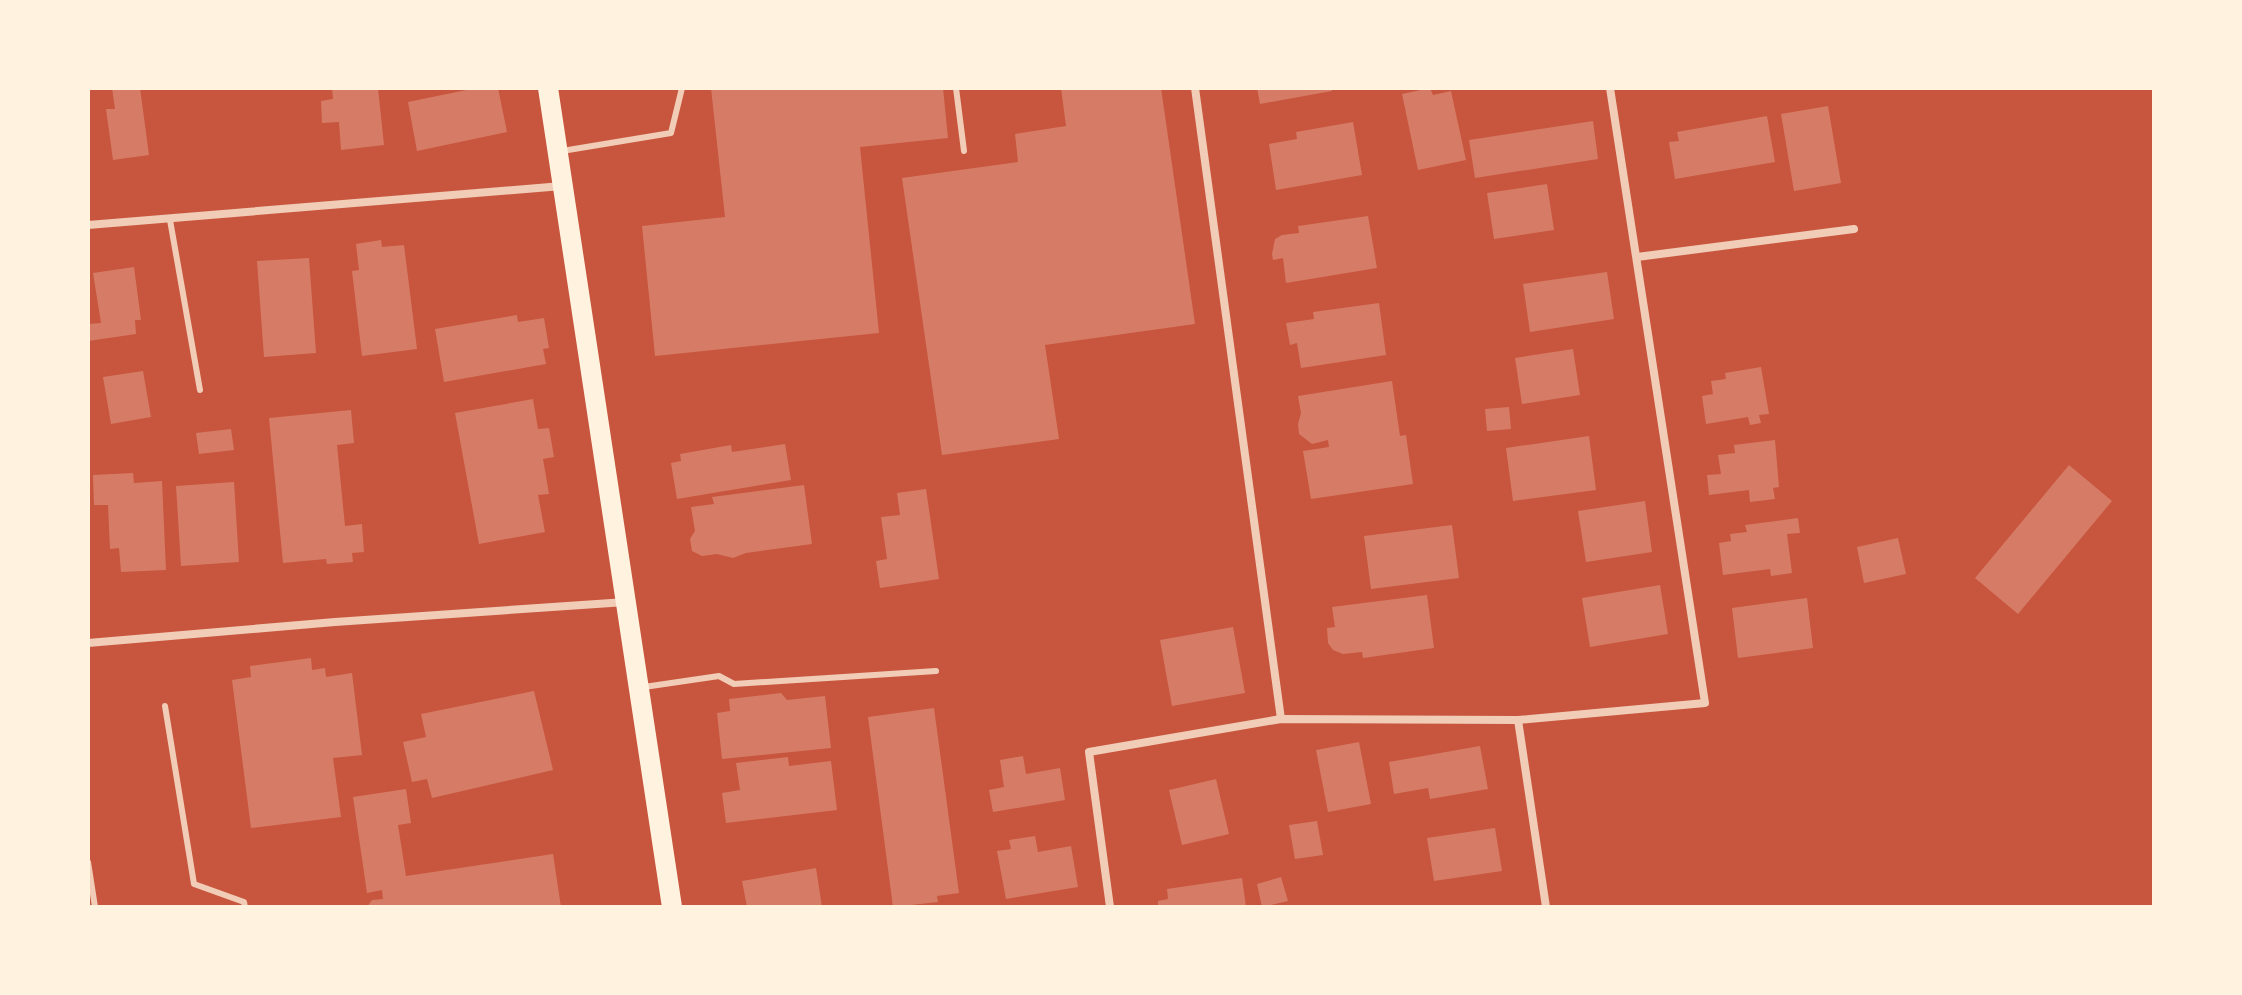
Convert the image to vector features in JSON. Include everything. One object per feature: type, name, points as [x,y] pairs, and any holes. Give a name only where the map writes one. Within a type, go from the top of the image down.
[{"type":"main road","points":[[548,88],[672,907]]},
{"type":"street","points":[[1195,88],[1281,719]]},
{"type":"street","points":[[1110,907],[1089,752],[1281,719],[1518,720],[1705,703],[1610,88]]},
{"type":"street","points":[[88,225],[564,186]]},
{"type":"street","points":[[1637,257],[1854,229]]},
{"type":"street","points":[[88,643],[627,602]]},
{"type":"street","points":[[1518,720],[1546,907]]},
{"type":"lane","points":[[558,151],[671,133],[682,88]]},
{"type":"lane","points":[[956,88],[964,151]]},
{"type":"lane","points":[[170,220],[200,390]]},
{"type":"lane","points":[[640,687],[719,676],[734,684],[936,671]]},
{"type":"lane","points":[[165,706],[194,884],[244,902],[245,907]]},
{"type":"lane","points":[[88,862],[95,907]]},
{"type":"building","points":[[112,88],[140,88],[149,155],[113,160],[106,109],[115,109]]},
{"type":"building","points":[[332,88],[378,88],[384,145],[341,150],[339,122],[322,123],[321,101],[333,99]]},
{"type":"building","points":[[476,88],[498,88],[507,132],[417,151],[408,102]]},
{"type":"building","points":[[711,88],[943,88],[948,138],[860,147],[879,333],[655,356],[642,226],[725,217]]},
{"type":"building","points":[[1061,88],[1161,88],[1195,324],[1045,345],[1059,439],[942,455],[902,178],[1018,162],[1015,134],[1066,126]]},
{"type":"building","points":[[1257,88],[1331,88],[1332,91],[1260,104]]},
{"type":"building","points":[[1430,88],[1433,95],[1451,91],[1466,160],[1418,170],[1402,94]]},
{"type":"building","points":[[1828,106],[1841,183],[1794,191],[1781,114]]},
{"type":"building","points":[[1767,116],[1775,162],[1675,179],[1669,142],[1679,141],[1677,132]]},
{"type":"building","points":[[1593,121],[1598,159],[1475,178],[1469,140]]},
{"type":"building","points":[[1353,122],[1362,175],[1276,190],[1269,144],[1297,139],[1296,132]]},
{"type":"building","points":[[1547,184],[1554,230],[1494,239],[1487,193]]},
{"type":"building","points":[[1368,216],[1377,268],[1286,283],[1283,258],[1273,260],[1275,239],[1299,233],[1298,226]]},
{"type":"building","points":[[381,240],[382,247],[404,245],[417,349],[362,356],[352,271],[359,270],[356,244]]},
{"type":"building","points":[[309,258],[316,353],[264,357],[257,261]]},
{"type":"building","points":[[134,267],[141,320],[135,320],[136,334],[88,341],[88,324],[101,323],[93,273]]},
{"type":"building","points":[[1607,272],[1614,319],[1530,332],[1523,284]]},
{"type":"building","points":[[1379,303],[1386,355],[1301,368],[1297,343],[1290,345],[1286,323],[1314,319],[1313,312]]},
{"type":"building","points":[[517,315],[518,322],[544,318],[549,348],[543,349],[546,364],[444,382],[435,329]]},
{"type":"building","points":[[1573,349],[1580,395],[1522,404],[1515,358]]},
{"type":"building","points":[[1761,367],[1769,414],[1759,415],[1761,423],[1750,425],[1748,417],[1706,424],[1702,396],[1713,394],[1711,381],[1726,379],[1725,373]]},
{"type":"building","points":[[143,371],[151,417],[111,424],[103,377]]},
{"type":"building","points":[[1392,381],[1400,436],[1406,435],[1413,484],[1311,499],[1303,451],[1329,447],[1328,440],[1312,444],[1299,434],[1301,413],[1298,396]]},
{"type":"building","points":[[533,399],[538,429],[549,428],[554,457],[543,459],[549,494],[538,495],[545,532],[479,544],[455,413]]},
{"type":"building","points":[[1509,407],[1511,429],[1487,431],[1485,409]]},
{"type":"building","points":[[351,410],[354,443],[337,445],[345,526],[362,524],[364,552],[352,553],[353,562],[327,564],[326,559],[283,563],[269,418]]},
{"type":"building","points":[[231,429],[234,450],[199,454],[196,433]]},
{"type":"building","points":[[1589,436],[1596,490],[1513,501],[1506,448]]},
{"type":"building","points":[[1775,440],[1779,487],[1773,488],[1775,499],[1750,502],[1749,490],[1709,495],[1707,475],[1721,474],[1718,455],[1735,453],[1734,445]]},
{"type":"building","points":[[785,444],[791,480],[677,499],[671,463],[681,461],[680,454],[731,445],[732,452]]},
{"type":"building","points":[[2069,465],[2112,501],[2018,614],[1975,578]]},
{"type":"building","points":[[133,473],[134,483],[162,481],[166,570],[121,572],[119,548],[110,549],[108,505],[94,505],[93,475]]},
{"type":"building","points":[[234,482],[239,562],[181,566],[176,486]]},
{"type":"building","points":[[804,485],[812,544],[746,553],[733,558],[717,554],[702,556],[692,551],[690,539],[695,531],[691,507],[714,504],[712,497]]},
{"type":"building","points":[[926,489],[939,579],[880,588],[876,561],[887,559],[881,517],[900,515],[897,493]]},
{"type":"building","points":[[1645,501],[1652,552],[1586,562],[1578,511]]},
{"type":"building","points":[[1798,518],[1800,533],[1787,534],[1792,573],[1771,576],[1770,569],[1723,575],[1719,543],[1731,541],[1730,534],[1747,532],[1745,525]]},
{"type":"building","points":[[1452,525],[1459,578],[1371,589],[1364,536]]},
{"type":"building","points":[[1898,538],[1906,574],[1864,583],[1857,547]]},
{"type":"building","points":[[1660,585],[1668,634],[1590,647],[1582,598]]},
{"type":"building","points":[[1427,595],[1434,648],[1363,658],[1362,652],[1343,654],[1333,650],[1328,643],[1327,628],[1335,627],[1332,607]]},
{"type":"building","points":[[1807,598],[1813,648],[1738,658],[1732,608]]},
{"type":"building","points":[[1233,627],[1245,693],[1172,706],[1160,640]]},
{"type":"building","points":[[311,658],[312,670],[325,668],[326,677],[352,673],[362,755],[333,758],[341,817],[251,828],[232,680],[251,677],[250,666]]},
{"type":"building","points":[[534,691],[553,770],[432,798],[427,779],[412,782],[403,742],[426,737],[421,714]]},
{"type":"building","points":[[781,693],[787,700],[825,696],[831,748],[722,759],[717,713],[730,711],[729,699]]},
{"type":"building","points":[[934,708],[959,893],[937,896],[938,902],[893,907],[868,717]]},
{"type":"building","points":[[1359,742],[1371,804],[1328,812],[1316,750]]},
{"type":"building","points":[[1480,746],[1488,789],[1430,799],[1428,788],[1394,794],[1389,762]]},
{"type":"building","points":[[1023,756],[1026,774],[1060,768],[1065,800],[993,812],[989,790],[1004,787],[1000,760]]},
{"type":"building","points":[[788,757],[789,766],[831,761],[837,810],[726,823],[722,793],[740,790],[736,763]]},
{"type":"building","points":[[1216,779],[1229,834],[1182,845],[1169,790]]},
{"type":"building","points":[[406,789],[411,823],[398,825],[406,876],[553,854],[561,907],[367,907],[372,900],[383,899],[382,890],[367,893],[353,797]]},
{"type":"building","points":[[1317,821],[1323,855],[1295,859],[1289,825]]},
{"type":"building","points":[[1495,828],[1502,871],[1434,881],[1427,838]]},
{"type":"building","points":[[1035,836],[1038,852],[1071,846],[1078,887],[1006,899],[997,851],[1011,849],[1009,840]]},
{"type":"building","points":[[816,868],[822,907],[747,907],[742,881]]},
{"type":"building","points":[[1281,877],[1288,901],[1262,907],[1257,884]]},
{"type":"building","points":[[1242,878],[1246,907],[1158,907],[1158,901],[1168,899],[1167,889]]}]
